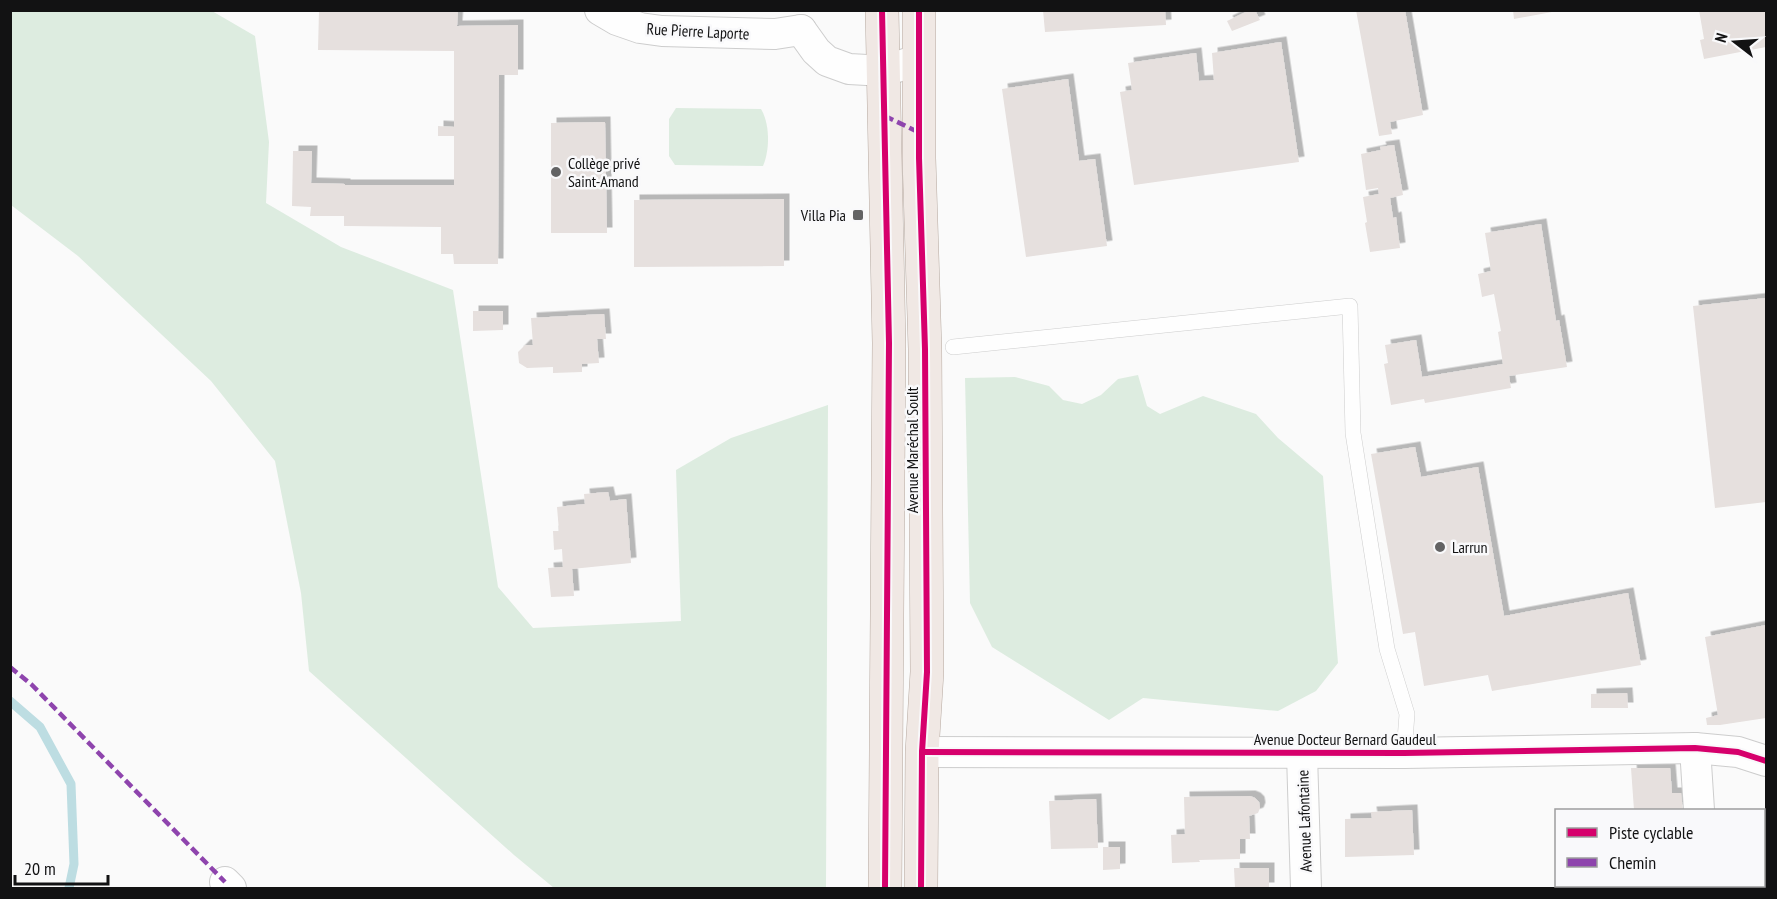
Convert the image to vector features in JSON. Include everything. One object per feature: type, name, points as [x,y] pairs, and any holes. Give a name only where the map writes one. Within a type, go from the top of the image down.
[{"type":"main road","points":[[882,10],[889,344],[885,888]]},
{"type":"main road","name":"Avenue Maréchal Soult","points":[[919,10],[919,158],[925,349],[927,672],[922,752],[921,888]]},
{"type":"street","name":"Rue Pierre Laporte","points":[[600,10],[617,20],[640,28],[662,31],[775,34],[805,20],[816,51],[827,61],[849,69],[885,71],[920,59]]},
{"type":"street","name":"Avenue Docteur Bernard Gaudeul","points":[[922,752],[1302,754],[1695,748],[1738,752],[1767,761]]},
{"type":"street","points":[[1695,748],[1699,809]]},
{"type":"street","name":"Avenue Lafontaine","points":[[1302,754],[1306,888]]},
{"type":"lane","points":[[953,347],[1350,306],[1353,433],[1387,649],[1407,714],[1404,753]]},
{"type":"green space","points":[[10,11],[212,11],[255,36],[269,142],[266,203],[341,247],[453,290],[498,587],[533,628],[681,621],[676,470],[731,438],[828,405],[826,888],[554,888],[514,855],[309,671],[301,593],[275,461],[211,381],[78,256],[11,205]]},
{"type":"green space","points":[[676,108],[761,109],[768,137],[763,166],[675,165],[669,156],[669,119]]},
{"type":"green space","points":[[1138,375],[1147,406],[1160,414],[1203,396],[1256,414],[1278,438],[1323,476],[1338,663],[1316,691],[1278,711],[1143,698],[1109,720],[992,647],[970,603],[965,378],[1015,377],[1049,386],[1063,400],[1082,404],[1101,395],[1118,379]]},
{"type":"building","points":[[319,10],[458,10],[457,26],[518,25],[518,75],[499,75],[498,264],[454,264],[453,254],[441,254],[441,227],[344,226],[344,216],[310,216],[311,207],[292,206],[293,151],[312,151],[311,183],[454,185],[454,136],[438,136],[438,126],[454,127],[454,51],[318,50]]},
{"type":"building","points":[[1043,10],[1165,10],[1166,25],[1045,32]]},
{"type":"building","points":[[1250,10],[1255,10],[1260,20],[1232,31],[1227,21]]},
{"type":"building","points":[[1356,10],[1405,10],[1423,115],[1390,122],[1392,134],[1379,136]]},
{"type":"building","points":[[1513,10],[1552,10],[1552,12],[1514,19]]},
{"type":"building","points":[[1699,10],[1766,10],[1766,47],[1704,59],[1700,40],[1704,39]]},
{"type":"building","points":[[1281,42],[1299,162],[1134,185],[1120,92],[1132,90],[1128,63],[1196,53],[1199,81],[1214,80],[1212,53]]},
{"type":"building","points":[[1068,79],[1079,161],[1095,159],[1107,246],[1026,257],[1002,89]]},
{"type":"building","points":[[605,122],[607,233],[551,233],[551,123]]},
{"type":"building","points":[[1394,145],[1403,195],[1390,198],[1393,218],[1396,217],[1400,248],[1370,252],[1363,197],[1379,194],[1378,188],[1366,190],[1361,154]]},
{"type":"building","points":[[784,199],[784,266],[634,267],[634,200]]},
{"type":"building","points":[[1541,224],[1556,321],[1559,320],[1567,367],[1509,376],[1511,388],[1425,403],[1424,399],[1391,405],[1384,364],[1388,363],[1385,345],[1416,340],[1422,377],[1503,364],[1498,332],[1501,331],[1494,294],[1482,297],[1478,274],[1491,271],[1485,233]]},
{"type":"building","points":[[1766,298],[1766,502],[1715,508],[1693,306]]},
{"type":"building","points":[[473,311],[503,311],[503,330],[473,331]]},
{"type":"building","points":[[604,314],[606,339],[597,339],[599,363],[582,364],[582,372],[553,373],[553,367],[527,368],[519,363],[518,352],[525,345],[533,345],[531,318]]},
{"type":"building","points":[[1415,447],[1421,477],[1478,467],[1504,616],[1628,593],[1641,665],[1492,691],[1488,675],[1424,686],[1415,632],[1403,634],[1371,454]]},
{"type":"building","points":[[608,492],[610,501],[626,499],[631,563],[572,569],[574,596],[551,597],[548,568],[563,567],[562,549],[554,550],[553,531],[559,531],[557,507],[585,504],[584,494]]},
{"type":"building","points":[[1766,625],[1766,718],[1707,725],[1706,718],[1718,715],[1705,637]]},
{"type":"building","points":[[1627,693],[1628,708],[1591,708],[1591,694]]},
{"type":"building","points":[[1631,768],[1670,768],[1672,793],[1681,793],[1683,809],[1634,809]]},
{"type":"building","points":[[1250,796],[1259,802],[1260,808],[1258,813],[1249,816],[1250,839],[1240,839],[1240,859],[1172,863],[1171,835],[1185,834],[1184,797]]},
{"type":"building","points":[[1096,799],[1098,848],[1051,849],[1049,801]]},
{"type":"building","points":[[1412,810],[1414,855],[1345,857],[1345,819],[1372,818],[1371,812]]},
{"type":"building","points":[[1103,847],[1120,847],[1120,869],[1103,870]]},
{"type":"building","points":[[1234,868],[1269,868],[1269,888],[1235,888]]},
{"type":"building","points":[[1595,887],[1643,887],[1643,888]]},
{"type":"waterway","points":[[10,701],[40,727],[71,784],[74,864],[69,888]]},
{"type":"marked path","points":[[885,116],[920,133]]},
{"type":"marked path","points":[[10,667],[32,685],[225,882]]},
{"type":"cycle path","points":[[882,10],[889,343],[885,888]]},
{"type":"cycle path","points":[[919,10],[919,158],[925,349],[927,672],[922,752],[921,888]]},
{"type":"cycle path","points":[[922,752],[1404,753],[1695,748],[1738,752],[1766,761]]},
{"type":"place","name":"Collège privé Saint-Amand","points":[[556,172]]},
{"type":"place","name":"Villa Pia","points":[[858,215]]},
{"type":"place","name":"Larrun","points":[[1440,547]]}]
